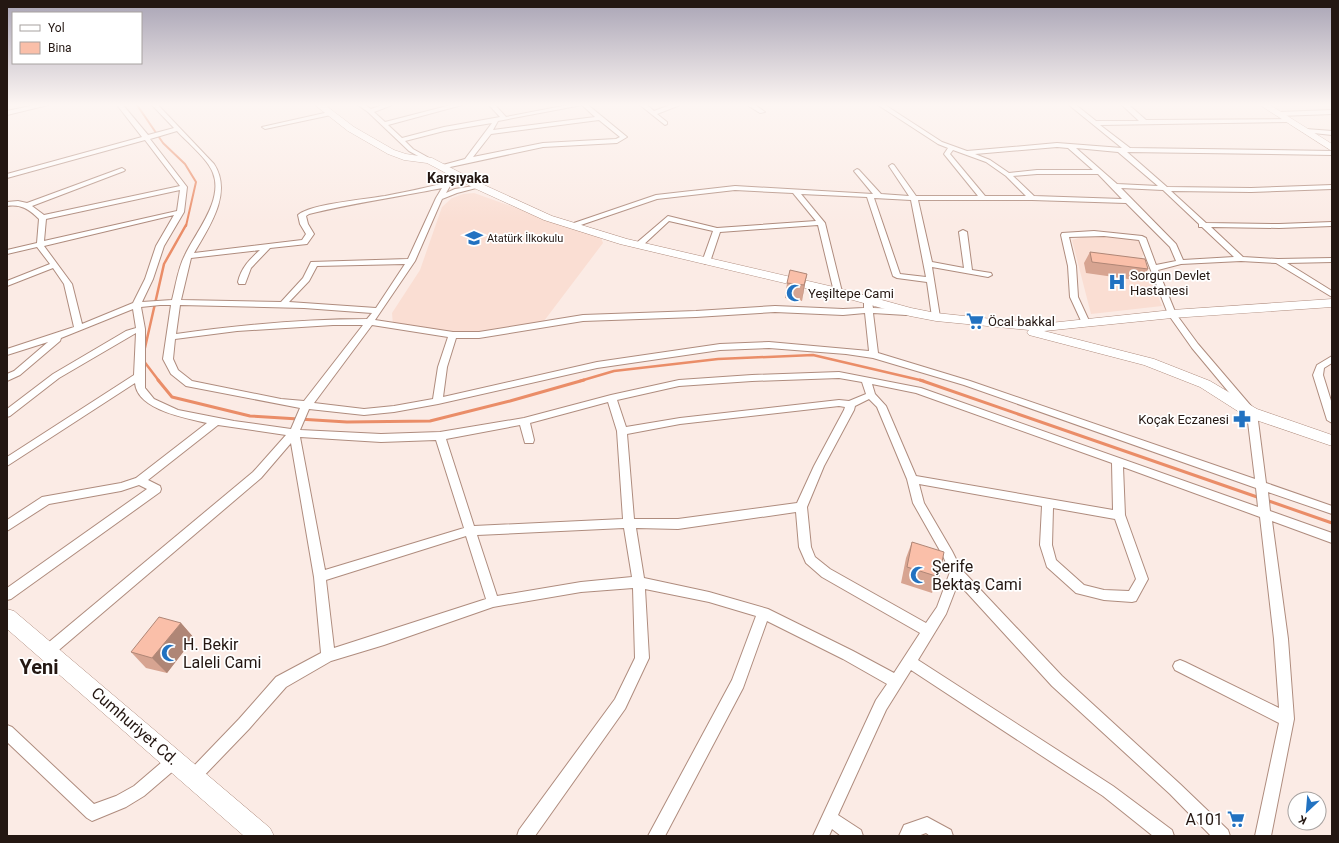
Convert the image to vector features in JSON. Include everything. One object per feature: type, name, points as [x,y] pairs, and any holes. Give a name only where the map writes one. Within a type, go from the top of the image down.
[{"type":"street","points":[[7,176],[119,144]]},
{"type":"street","points":[[154,144],[184,187],[180,212],[160,246],[148,279],[136,305],[141,329],[138,376],[140,389],[151,401],[176,413],[216,421],[294,433],[381,438],[440,436],[524,421],[611,398],[679,383],[811,375],[839,376],[865,379],[918,390],[1332,538]]},
{"type":"street","points":[[190,144],[212,165],[217,174],[218,191],[211,217],[192,247],[172,302],[172,337],[168,359],[174,372],[189,384],[305,408],[364,412],[394,409],[438,401],[597,365],[720,347],[768,345],[819,348],[874,355],[967,383],[1332,510]]},
{"type":"street","points":[[378,144],[391,152],[409,158],[429,160]]},
{"type":"street","points":[[405,144],[411,150],[454,174],[548,218],[638,245],[838,292],[869,306],[936,317],[1002,324],[1050,327],[1172,314],[1332,303]]},
{"type":"street","points":[[468,160],[480,144]]},
{"type":"street","points":[[441,167],[468,160],[543,145],[553,144]]},
{"type":"street","points":[[943,144],[988,161],[1008,175],[1032,198]]},
{"type":"street","points":[[1118,144],[1132,161],[1167,189],[1202,225],[1241,259]]},
{"type":"street","points":[[967,153],[1057,145],[1123,149],[1332,152]]},
{"type":"street","points":[[1071,147],[1115,186],[1173,246],[1180,262]]},
{"type":"street","points":[[952,148],[946,154],[983,198]]},
{"type":"street","points":[[892,166],[914,198],[928,264],[936,317]]},
{"type":"street","points":[[28,205],[122,170]]},
{"type":"street","points":[[857,171],[874,195],[897,276],[930,280]]},
{"type":"street","points":[[1008,175],[1037,172],[1099,172]]},
{"type":"street","points":[[48,651],[257,475],[294,433],[305,408],[378,311],[411,261],[439,198],[454,174]]},
{"type":"street","points":[[188,256],[304,242],[310,234],[304,224],[302,214],[314,209],[383,198],[447,185]]},
{"type":"street","points":[[439,198],[460,190],[478,186]]},
{"type":"street","points":[[1115,186],[1167,189],[1306,189],[1332,187]]},
{"type":"street","points":[[43,218],[184,187]]},
{"type":"street","points":[[572,225],[656,197],[735,188],[914,198],[1032,198],[1128,201]]},
{"type":"street","points":[[795,191],[821,223],[838,292]]},
{"type":"street","points":[[7,204],[18,203],[28,205],[43,218]]},
{"type":"street","points":[[7,252],[180,212]]},
{"type":"street","points":[[43,218],[39,244],[40,248],[55,265],[68,284],[79,328]]},
{"type":"street","points":[[638,245],[668,218],[717,230],[821,223]]},
{"type":"street","points":[[1202,225],[1272,226],[1332,224]]},
{"type":"street","points":[[706,262],[717,230]]},
{"type":"street","points":[[963,232],[968,271]]},
{"type":"street","points":[[1086,323],[1074,297],[1072,266],[1065,235],[1086,232],[1142,238],[1152,268],[1172,314],[1195,346],[1252,413],[1281,639],[1287,719],[1264,836]]},
{"type":"street","points":[[242,282],[242,276],[246,269],[267,247]]},
{"type":"street","points":[[1152,268],[1180,262],[1241,259],[1278,261],[1332,260]]},
{"type":"street","points":[[283,304],[306,279],[314,264],[411,261]]},
{"type":"street","points":[[1278,261],[1332,295]]},
{"type":"street","points":[[928,264],[988,275]]},
{"type":"street","points":[[7,284],[55,265]]},
{"type":"street","points":[[7,352],[62,335],[136,305],[149,303],[283,304],[351,307],[378,311]]},
{"type":"street","points":[[172,337],[237,328],[334,322],[369,322],[453,335],[478,335],[583,318],[696,314],[775,309],[843,312],[869,306]]},
{"type":"street","points":[[869,306],[874,355]]},
{"type":"street","points":[[1002,324],[1149,362],[1205,384],[1252,413],[1332,441]]},
{"type":"street","points":[[7,414],[56,376],[129,333],[141,329]]},
{"type":"street","points":[[7,378],[17,373],[62,335]]},
{"type":"street","points":[[438,401],[440,371],[445,353],[453,335]]},
{"type":"street","points":[[1332,359],[1320,367],[1318,375],[1332,420]]},
{"type":"street","points":[[7,462],[138,376]]},
{"type":"street","points":[[865,379],[871,395],[881,406],[912,479],[919,503],[948,554],[956,572],[1057,681],[1175,788],[1222,836]]},
{"type":"street","points":[[622,431],[680,421],[839,403],[850,404],[871,395]]},
{"type":"street","points":[[525,836],[620,704],[642,658],[639,582],[630,523],[622,431],[611,398]]},
{"type":"street","points":[[850,404],[849,410],[818,466],[801,507],[805,547],[810,560],[826,573],[928,631]]},
{"type":"street","points":[[7,526],[46,500],[121,487],[140,481],[216,421]]},
{"type":"street","points":[[524,421],[529,440]]},
{"type":"street","points":[[294,433],[320,577],[328,656]]},
{"type":"street","points":[[440,436],[469,531],[493,602]]},
{"type":"street","points":[[1048,504],[1046,545],[1051,564],[1080,589],[1104,595],[1132,597],[1142,579],[1119,515],[1116,461]]},
{"type":"street","points":[[912,479],[1026,498],[1048,504],[1119,515]]},
{"type":"street","points":[[7,595],[156,489],[140,481]]},
{"type":"street","points":[[320,577],[469,531],[630,523],[678,524],[801,507]]},
{"type":"street","points":[[821,836],[881,704],[894,681],[942,610],[956,572]]},
{"type":"street","points":[[193,776],[244,724],[281,682],[328,656],[384,639],[493,602],[581,587],[639,582],[708,597],[764,613],[848,655],[894,681]]},
{"type":"street","points":[[656,836],[738,683],[764,613]]},
{"type":"street","name":"Cumhuriyet Cd.","points":[[8,620],[48,651],[262,836]]},
{"type":"street","points":[[908,661],[1108,790],[1166,836]]},
{"type":"street","points":[[1180,666],[1287,719]]},
{"type":"street","points":[[7,732],[92,813],[121,802],[139,791],[174,760]]},
{"type":"street","points":[[829,818],[855,836]]},
{"type":"street","points":[[907,836],[910,830],[927,825],[945,836]]},
{"type":"shaded area","points":[[474,193],[601,238],[603,243],[541,325],[486,333],[455,333],[393,325],[392,313],[420,270],[442,207],[452,198],[463,194]]},
{"type":"shaded area","name":"Sorgun Devlet Hastanesi","points":[[1097,233],[1138,238],[1145,253],[1142,257],[1162,306],[1091,314],[1072,240]]},
{"type":"building","points":[[1090,252],[1145,259],[1148,269],[1092,262]]},
{"type":"building","points":[[790,270],[807,274],[804,285],[787,283]]},
{"type":"building","points":[[912,542],[944,552],[939,577],[907,567]]},
{"type":"building","points":[[159,617],[181,623],[152,658],[131,652]]},
{"type":"waterway","points":[[164,144],[185,164],[196,182],[186,226]]},
{"type":"waterway","points":[[144,352],[164,264],[186,225]]},
{"type":"waterway","points":[[580,381],[614,371],[718,359],[813,355],[921,380]]},
{"type":"waterway","points":[[143,360],[159,381]]},
{"type":"waterway","points":[[158,380],[172,397],[250,416],[347,422],[430,421],[510,401],[584,380]]},
{"type":"waterway","points":[[921,380],[1260,498]]},
{"type":"waterway","points":[[1266,500],[1332,523]]},
{"type":"place","name":"Atatürk İlkokulu","points":[[474,238]]},
{"type":"place","name":"Sorgun Devlet Hastanesi","points":[[1117,282]]},
{"type":"place","name":"Yeşiltepe Cami","points":[[795,293]]},
{"type":"place","name":"Öcal bakkal","points":[[975,321]]},
{"type":"place","name":"Koçak Eczanesi","points":[[1242,419]]},
{"type":"place","name":"Şerife Bektaş Cami","points":[[919,575]]},
{"type":"place","name":"H. Bekir Laleli Cami","points":[[170,653]]},
{"type":"place","name":"A101","points":[[1236,819]]},
{"type":"district","name":"Karşıyaka","points":[[458,178]]},
{"type":"district","name":"Yeni","points":[[39,667]]}]
